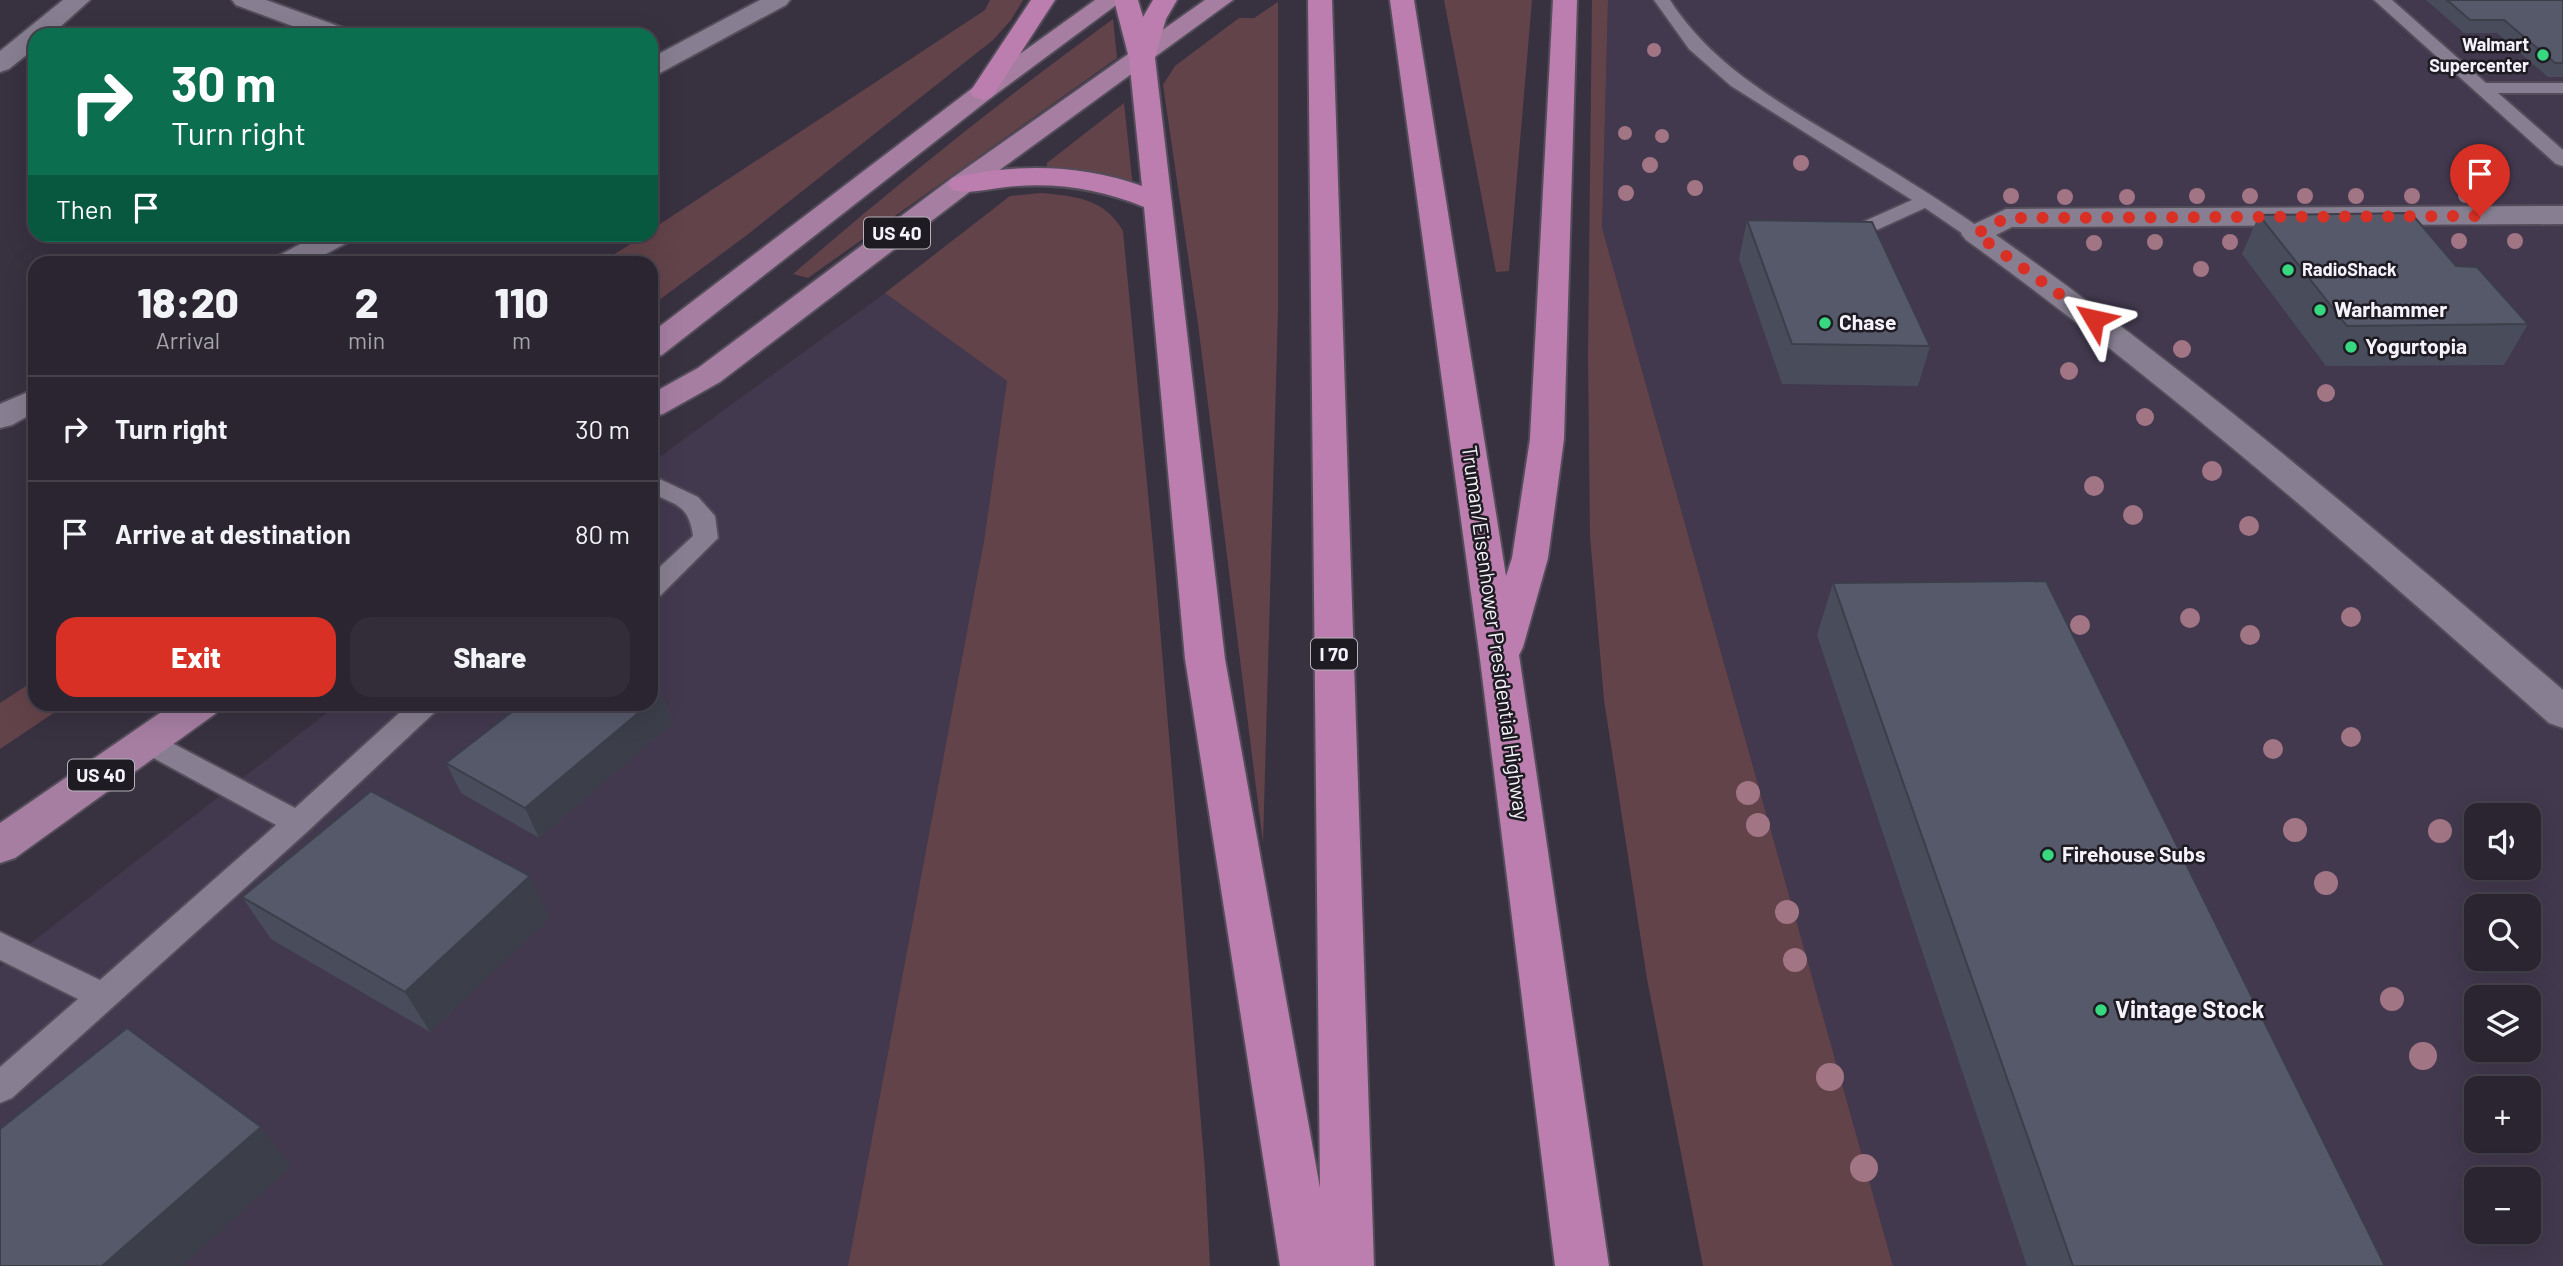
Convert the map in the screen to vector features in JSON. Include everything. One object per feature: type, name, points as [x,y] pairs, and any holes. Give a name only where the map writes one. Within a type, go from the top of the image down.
[{"type":"highway","points":[[983,92],[1043,0]]},
{"type":"highway","points":[[1126,0],[1142,58],[1205,659],[1307,1266]]},
{"type":"highway","points":[[1142,58],[1154,19],[1165,0]]},
{"type":"highway","name":"I 70","points":[[1320,0],[1347,1266]]},
{"type":"highway","name":"Truman/Eisenhower Presidential Highway","points":[[1402,0],[1500,659],[1582,1266]]},
{"type":"highway","points":[[1500,659],[1530,558],[1547,439],[1565,0]]},
{"type":"highway","points":[[962,184],[1014,176],[1062,177],[1108,184],[1157,202]]},
{"type":"main road","name":"US 40","points":[[658,343],[983,92],[1111,0]]},
{"type":"main road","name":"US 40","points":[[658,403],[709,375],[962,184],[1221,0]]},
{"type":"main road","name":"US 40","points":[[0,846],[191,711]]},
{"type":"street","points":[[44,28],[78,0]]},
{"type":"street","points":[[244,0],[321,28]]},
{"type":"street","points":[[658,64],[778,0]]},
{"type":"street","points":[[0,64],[28,41]]},
{"type":"street","points":[[2563,215],[2006,218],[1976,234],[2148,359],[2359,535],[2563,713]]},
{"type":"street","points":[[300,256],[327,242]]},
{"type":"street","points":[[0,418],[28,403]]},
{"type":"lane","points":[[1662,0],[1688,37],[1738,83],[1928,200],[1976,234]]},
{"type":"lane","points":[[2382,0],[2563,160]]},
{"type":"lane","points":[[2482,88],[2563,88]]},
{"type":"lane","points":[[1863,229],[1928,200]]},
{"type":"lane","points":[[658,486],[689,502],[703,516],[706,537],[658,583]]},
{"type":"lane","points":[[0,1088],[298,823],[418,711]]},
{"type":"lane","points":[[147,742],[298,823]]},
{"type":"lane","points":[[0,945],[102,996]]},
{"type":"shaded area","points":[[990,0],[1023,0],[1011,20],[993,40],[747,235],[658,301],[658,256],[613,255],[634,242],[658,242],[658,225],[985,10]]},
{"type":"shaded area","points":[[1444,0],[1532,0],[1509,271],[1496,272]]},
{"type":"shaded area","points":[[1592,0],[1608,0],[1602,228],[1893,1266],[1703,1266],[1647,979],[1604,700],[1590,536],[1588,356]]},
{"type":"shaded area","points":[[1608,0],[2563,0],[2563,1266],[1893,1266],[1602,228]]},
{"type":"shaded area","points":[[1278,2],[1278,311],[1263,843],[1198,324],[1163,85],[1175,66],[1239,18],[1254,18]]},
{"type":"shaded area","points":[[1113,19],[1117,58],[808,278],[793,274],[951,143]]},
{"type":"shaded area","points":[[1124,103],[1133,188],[1091,174],[1047,169],[1047,163]]},
{"type":"shaded area","points":[[1041,193],[1088,201],[1108,212],[1123,231],[1155,567],[1205,1171],[1210,1266],[848,1266],[984,541],[1007,381],[885,293],[1010,196]]},
{"type":"shaded area","points":[[885,293],[1007,381],[984,541],[848,1266],[0,1266],[0,967],[329,711],[658,711],[658,458]]},
{"type":"shaded area","points":[[28,685],[28,711],[57,711],[0,749],[0,703]]},
{"type":"building","name":"Walmart Supercenter","points":[[2447,0],[2563,0],[2563,63],[2555,63],[2504,20],[2470,20]]},
{"type":"building","points":[[2411,213],[2456,266],[2477,267],[2528,324],[2347,326],[2259,215]]},
{"type":"building","points":[[1747,220],[1872,222],[1930,346],[1792,344]]},
{"type":"building","points":[[2046,581],[2385,1266],[2073,1266],[1833,583]]},
{"type":"building","points":[[513,711],[641,711],[525,808],[446,763]]},
{"type":"building","points":[[371,791],[530,876],[405,992],[242,897]]},
{"type":"building","points":[[127,1028],[261,1127],[102,1266],[0,1266],[0,1129]]},
{"type":"place","name":"Walmart Supercenter","points":[[2543,55]]},
{"type":"place","name":"RadioShack","points":[[2288,270]]},
{"type":"place","name":"Warhammer","points":[[2320,310]]},
{"type":"place","name":"Chase","points":[[1825,323]]},
{"type":"place","name":"Yogurtopia","points":[[2351,347]]},
{"type":"place","name":"Firehouse Subs","points":[[2048,855]]},
{"type":"place","name":"Vintage Stock","points":[[2101,1010]]},
{"type":"route","points":[[2094,319],[1976,234],[2006,218],[2480,216]]}]
